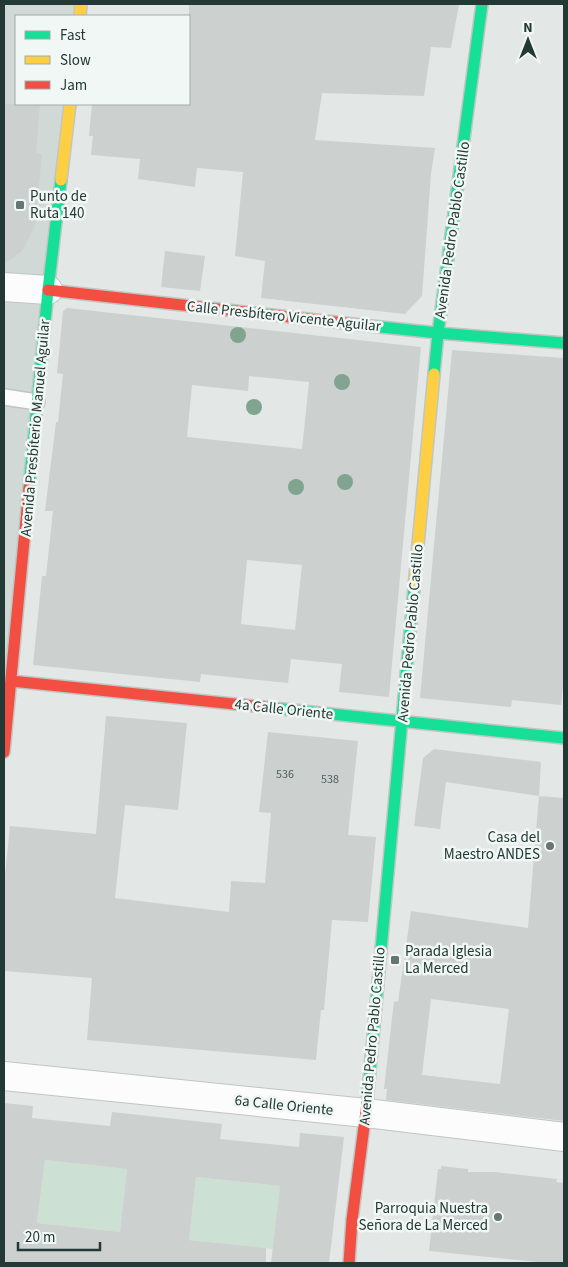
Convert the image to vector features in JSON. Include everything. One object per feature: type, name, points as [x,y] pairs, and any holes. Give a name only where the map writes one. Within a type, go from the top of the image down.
[{"type":"main road","name":"Avenida Pedro Pablo Castillo","points":[[349,1263],[352,1220],[366,1113],[438,333],[482,4]]},
{"type":"main road","name":"Avenida Presbíterio Manuel Aguilar","points":[[4,752],[7,681],[38,402],[48,290],[70,105]]},
{"type":"main road","name":"Calle Presbítero Vicente Aguilar","points":[[48,290],[438,333],[564,342]]},
{"type":"main road","name":"4a Calle Oriente","points":[[7,681],[564,738]]},
{"type":"street","name":"Calle Presbítero Vicente Aguilar","points":[[4,287],[48,290]]},
{"type":"street","name":"6a Calle Oriente","points":[[4,1076],[366,1113],[564,1138]]},
{"type":"lane","points":[[4,397],[38,402]]},
{"type":"shaded area","points":[[4,4],[76,4],[75,15],[15,15],[15,105],[66,105],[4,734]]},
{"type":"green space","points":[[45,1160],[127,1169],[120,1232],[37,1223]]},
{"type":"green space","points":[[196,1177],[280,1186],[273,1249],[189,1240]]},
{"type":"building","points":[[189,4],[459,4],[451,48],[431,47],[424,96],[322,93],[315,140],[435,148],[431,174],[422,296],[405,314],[261,298],[265,261],[235,256],[243,172],[197,168],[195,187],[138,179],[140,159],[91,155],[93,136],[89,136],[92,105],[190,105]]},
{"type":"building","name":"Punto de Ruta 140","points":[[4,104],[40,105],[36,153],[42,154],[35,226],[22,251],[4,264]]},
{"type":"building","points":[[165,251],[205,256],[200,291],[161,287]]},
{"type":"building","points":[[67,308],[421,347],[389,697],[339,692],[342,664],[291,659],[288,683],[201,674],[200,682],[33,665],[42,576],[46,576],[53,511],[45,511],[63,374],[57,373],[63,311]],"holes":[[[249,376],[309,382],[302,449],[187,437],[192,385],[248,391]],[[247,560],[302,565],[295,630],[241,624]]]},
{"type":"building","points":[[452,350],[564,358],[564,675],[561,705],[512,700],[511,707],[420,698]]},
{"type":"building","points":[[106,716],[187,723],[178,810],[125,805],[115,898],[229,912],[231,881],[265,883],[271,813],[259,812],[268,732],[358,741],[348,835],[376,837],[368,922],[332,920],[324,1010],[321,1010],[316,1060],[87,1040],[92,978],[4,971],[4,885],[10,826],[96,834]]},
{"type":"building","points":[[434,749],[541,762],[539,796],[446,782],[440,829],[414,826],[423,758]]},
{"type":"building","points":[[539,796],[564,798],[564,1121],[386,1100],[387,1089],[384,1089],[394,1001],[398,1002],[411,911],[528,928]],"holes":[[[431,999],[509,1009],[500,1084],[422,1075]]]},
{"type":"building","points":[[4,1103],[33,1106],[32,1118],[110,1126],[112,1112],[222,1124],[220,1139],[299,1147],[300,1133],[344,1137],[329,1263],[271,1263],[280,1186],[196,1177],[189,1240],[266,1248],[266,1263],[4,1263]],"holes":[[[45,1160],[127,1169],[120,1232],[37,1223]]]},
{"type":"building","name":"Parroquia Nuestra Señora de La Merced","points":[[441,1166],[468,1169],[468,1172],[494,1172],[557,1179],[556,1182],[564,1183],[564,1263],[547,1263],[429,1251],[438,1169],[441,1169]]},
{"type":"traffic: fast","points":[[434,374],[482,4]]},
{"type":"traffic: fast","points":[[29,488],[48,290],[61,180]]},
{"type":"traffic: fast","points":[[371,326],[564,343]]},
{"type":"traffic: fast","points":[[367,1103],[414,588]]},
{"type":"traffic: fast","points":[[273,708],[564,738]]},
{"type":"traffic: slow","points":[[80,15],[81,4]]},
{"type":"traffic: slow","points":[[61,180],[70,105]]},
{"type":"traffic: slow","points":[[414,588],[434,374]]},
{"type":"traffic: jam","points":[[48,290],[371,326]]},
{"type":"traffic: jam","points":[[4,752],[29,488]]},
{"type":"traffic: jam","points":[[11,681],[273,708]]},
{"type":"traffic: jam","points":[[349,1263],[352,1220],[367,1103]]},
{"type":"place","name":"Punto de Ruta 140","points":[[20,205]]},
{"type":"place","name":"Casa del Maestro ANDES","points":[[550,846]]},
{"type":"place","name":"Parada Iglesia La Merced","points":[[395,960]]},
{"type":"place","name":"Parroquia Nuestra Señora de La Merced","points":[[498,1217]]}]
